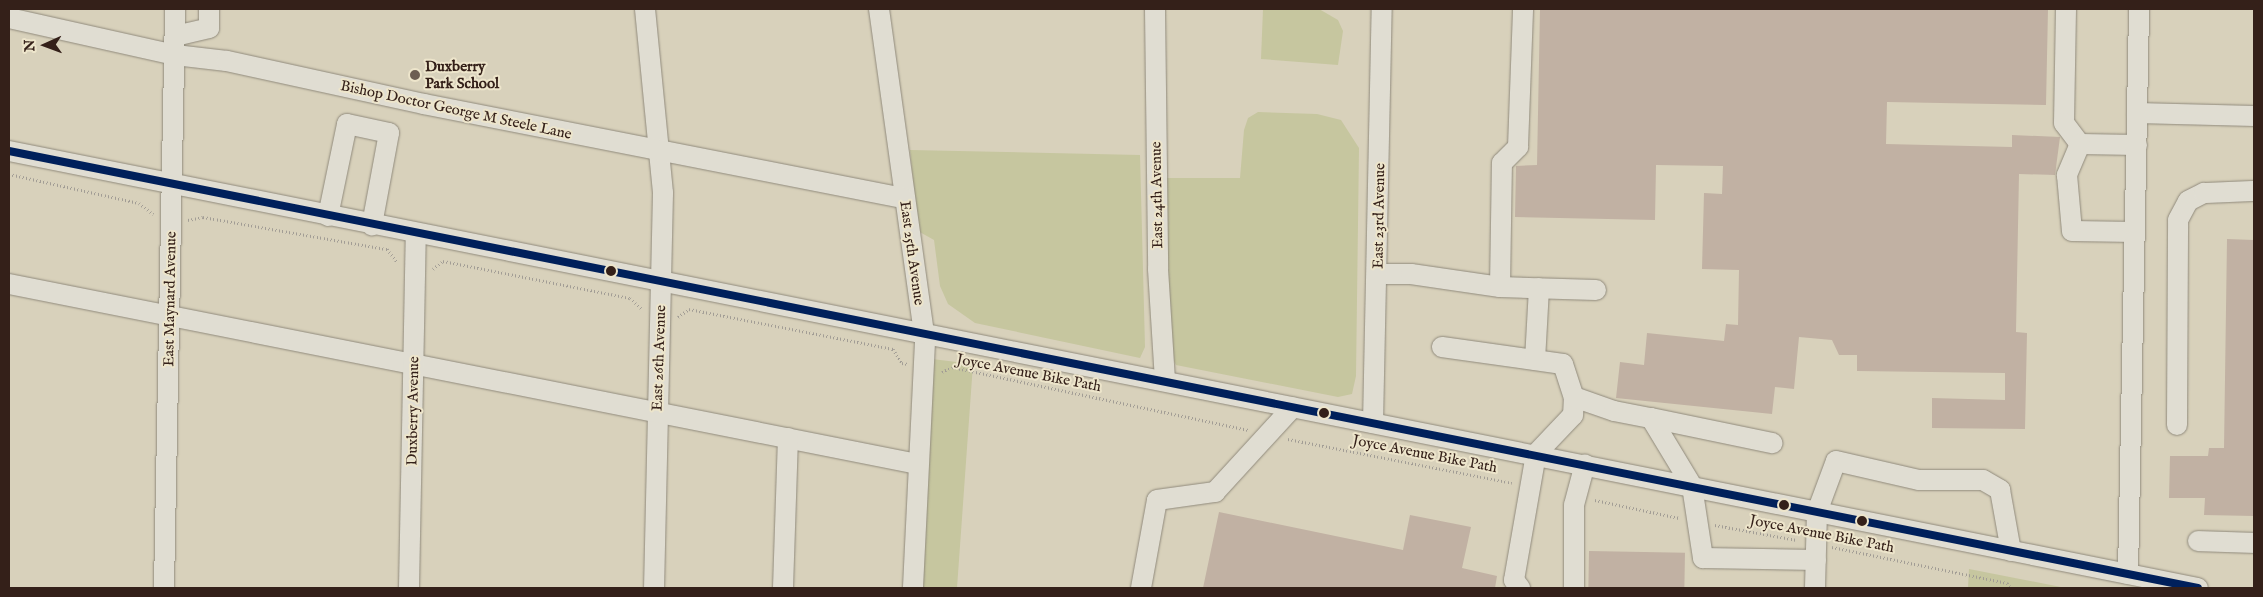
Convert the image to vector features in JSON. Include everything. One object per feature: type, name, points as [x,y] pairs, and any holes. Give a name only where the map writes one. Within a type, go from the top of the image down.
[{"type":"street","name":"East Maynard Avenue","points":[[164,588],[175,9]]},
{"type":"street","points":[[175,45],[209,28],[209,9]]},
{"type":"street","name":"East 26th Avenue","points":[[645,9],[663,193],[654,588]]},
{"type":"street","name":"East 25th Avenue","points":[[879,9],[924,336],[913,588]]},
{"type":"street","name":"East 24th Avenue","points":[[1155,9],[1158,269],[1165,381]]},
{"type":"street","name":"East 23rd Avenue","points":[[1373,423],[1378,274],[1382,9]]},
{"type":"street","points":[[1500,287],[1502,163],[1518,147],[1523,9]]},
{"type":"street","points":[[2066,9],[2064,122],[2080,144]]},
{"type":"street","points":[[2128,574],[2140,9]]},
{"type":"street","name":"Bishop Doctor George M Steele Lane","points":[[9,18],[175,45],[228,61],[659,150],[904,198]]},
{"type":"street","points":[[2137,114],[2254,116]]},
{"type":"street","points":[[328,216],[346,124],[389,133],[372,225]]},
{"type":"street","points":[[2080,144],[2137,145]]},
{"type":"street","points":[[2080,144],[2067,175],[2072,231],[2135,232]]},
{"type":"street","points":[[9,151],[924,336],[1536,454],[2198,588]]},
{"type":"street","points":[[2176,425],[2178,220],[2188,201],[2204,192],[2254,191]]},
{"type":"street","name":"Duxberry Avenue","points":[[409,588],[416,234]]},
{"type":"street","points":[[1378,274],[1411,274],[1500,287],[1596,290]]},
{"type":"street","points":[[9,284],[918,464]]},
{"type":"street","points":[[1535,360],[1539,288]]},
{"type":"street","points":[[1442,347],[1562,364],[1574,397],[1573,414],[1536,454],[1514,580],[1520,588]]},
{"type":"street","points":[[1574,397],[1614,411],[1772,443]]},
{"type":"street","points":[[1141,588],[1158,500],[1215,492],[1293,407]]},
{"type":"street","points":[[1651,418],[1692,486],[1703,558],[1816,552]]},
{"type":"street","points":[[783,588],[788,438]]},
{"type":"street","points":[[1815,588],[1817,512],[1836,461],[1919,480],[1983,480],[2000,490],[2011,551]]},
{"type":"street","points":[[1574,588],[1576,496],[1585,464]]},
{"type":"street","points":[[2198,541],[2254,542]]},
{"type":"path","name":"Joyce Avenue Bike Path","points":[[9,174],[139,203],[148,214],[190,220],[203,217],[387,249],[398,262],[415,266],[433,269],[443,261],[630,298],[640,309],[660,314],[676,317],[689,309],[893,349],[902,363],[941,373],[952,367],[1267,436],[1531,487]]},
{"type":"path","name":"Joyce Avenue Bike Path","points":[[1576,496],[1697,521],[1816,552],[2007,583],[2011,588]]},
{"type":"green space","points":[[1263,9],[1319,9],[1338,20],[1343,31],[1338,65],[1261,59]]},
{"type":"green space","points":[[1258,112],[1317,114],[1341,120],[1359,148],[1356,376],[1352,394],[1338,397],[1176,365],[1166,346],[1161,178],[1240,178],[1244,130],[1248,118]]},
{"type":"green space","points":[[910,150],[1140,155],[1145,347],[1140,358],[975,323],[948,304],[940,286],[934,240],[918,231]]},
{"type":"green space","points":[[932,359],[973,364],[957,588],[922,588]]},
{"type":"green space","points":[[1969,569],[2066,588],[1968,588]]},
{"type":"building","points":[[1540,9],[2048,9],[2046,105],[1887,102],[1886,144],[2012,147],[2012,135],[2060,137],[2055,175],[2019,174],[2016,332],[2027,333],[2025,429],[1932,428],[1932,398],[2005,400],[2005,373],[1857,371],[1857,355],[1839,355],[1832,340],[1799,337],[1794,389],[1775,387],[1772,414],[1616,398],[1620,362],[1644,365],[1647,333],[1724,341],[1726,324],[1738,325],[1739,270],[1702,269],[1704,193],[1722,194],[1723,166],[1656,165],[1655,220],[1515,217],[1516,166],[1537,165]]},
{"type":"building","points":[[2227,239],[2254,240],[2254,516],[2204,515],[2205,498],[2169,498],[2170,456],[2208,456],[2209,448],[2224,448]]},
{"type":"building","points":[[1219,512],[1403,550],[1410,515],[1471,527],[1462,568],[1497,576],[1495,588],[1203,588]]},
{"type":"building","points":[[1589,551],[1685,553],[1684,588],[1588,588]]},
{"type":"transit line","points":[[9,151],[2198,588]]},
{"type":"place","name":"Duxberry Park School","points":[[415,75]]}]
